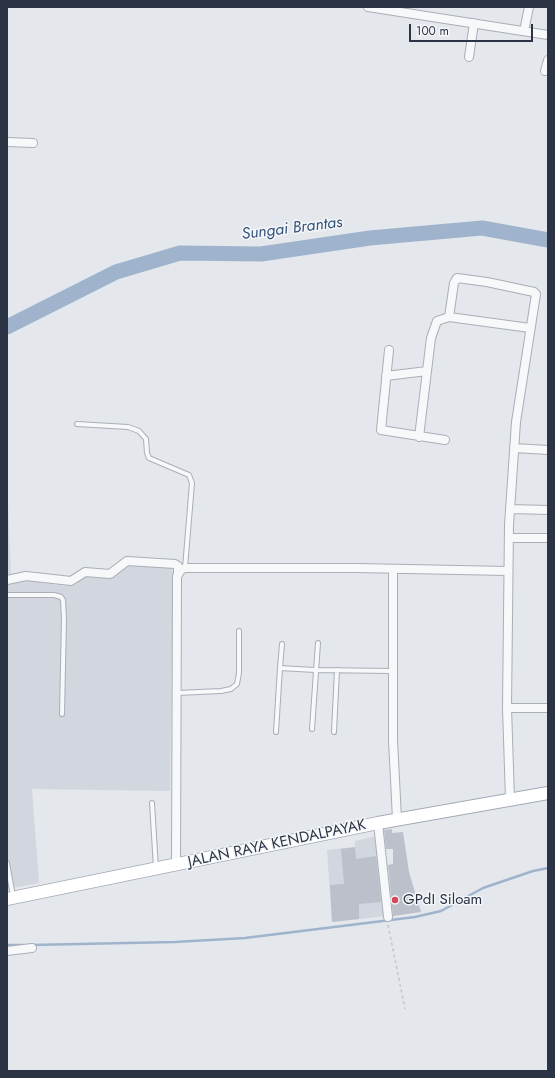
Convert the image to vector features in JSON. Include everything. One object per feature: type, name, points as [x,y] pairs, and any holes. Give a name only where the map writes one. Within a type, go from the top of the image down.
[{"type":"main road","name":"JALAN RAYA KENDALPAYAK","points":[[10,899],[397,819],[548,793]]},
{"type":"street","points":[[368,7],[548,35]]},
{"type":"street","points":[[524,31],[529,7]]},
{"type":"street","points":[[469,57],[474,23]]},
{"type":"street","points":[[545,71],[548,60]]},
{"type":"street","points":[[7,142],[33,143]]},
{"type":"street","points":[[449,317],[455,280],[459,278],[536,293],[516,422],[514,448],[508,572],[510,799]]},
{"type":"street","points":[[419,437],[434,327],[439,320],[449,317],[530,328]]},
{"type":"street","points":[[389,350],[381,430],[445,440]]},
{"type":"street","points":[[386,376],[427,371]]},
{"type":"street","points":[[514,448],[548,450]]},
{"type":"street","points":[[511,509],[548,510]]},
{"type":"street","points":[[510,538],[548,538]]},
{"type":"street","points":[[7,580],[26,576],[71,581],[85,572],[110,574],[127,561],[175,564],[178,566],[176,865]]},
{"type":"street","points":[[178,575],[185,568],[393,569],[508,572]]},
{"type":"street","points":[[393,569],[393,740],[397,819]]},
{"type":"street","points":[[508,708],[548,708]]},
{"type":"street","points":[[378,823],[388,921]]},
{"type":"street","points":[[7,951],[32,948]]},
{"type":"lane","points":[[77,424],[120,426],[139,431],[146,440],[149,458],[189,475],[192,483],[185,568]]},
{"type":"lane","points":[[7,595],[54,595],[61,597],[63,600],[62,714]]},
{"type":"lane","points":[[178,694],[221,691],[231,689],[237,684],[239,673],[239,631]]},
{"type":"lane","points":[[312,729],[318,643]]},
{"type":"lane","points":[[276,732],[282,644]]},
{"type":"lane","points":[[280,668],[392,671]]},
{"type":"lane","points":[[334,732],[337,670]]},
{"type":"lane","points":[[152,802],[156,869]]},
{"type":"lane","points":[[7,863],[10,899]]},
{"type":"path","points":[[388,921],[405,1008]]},
{"type":"shaded area","points":[[7,480],[11,577],[7,578]]},
{"type":"shaded area","points":[[127,565],[170,567],[172,568],[173,572],[170,791],[32,789],[39,883],[7,889],[7,584],[23,580],[66,586],[77,584],[84,576],[109,579]]},
{"type":"shaded area","points":[[378,836],[386,916],[332,922],[327,850],[355,847],[355,841]]},
{"type":"building","points":[[392,829],[392,833],[403,832],[409,872],[421,912],[393,916],[388,865],[393,864],[393,849],[386,849],[384,830]]},
{"type":"building","points":[[355,847],[356,859],[376,856],[381,902],[359,904],[359,919],[332,922],[330,885],[344,884],[341,849]]},
{"type":"waterway","name":"Sungai Brantas","points":[[7,327],[116,272],[180,253],[261,254],[370,238],[482,228],[548,240]]},
{"type":"waterway","points":[[31,945],[175,942],[245,938],[415,917],[441,911],[483,888],[533,871],[548,868]]},
{"type":"waterway","points":[[7,945],[24,945]]},
{"type":"place","name":"GPdI Siloam","points":[[395,900]]}]
